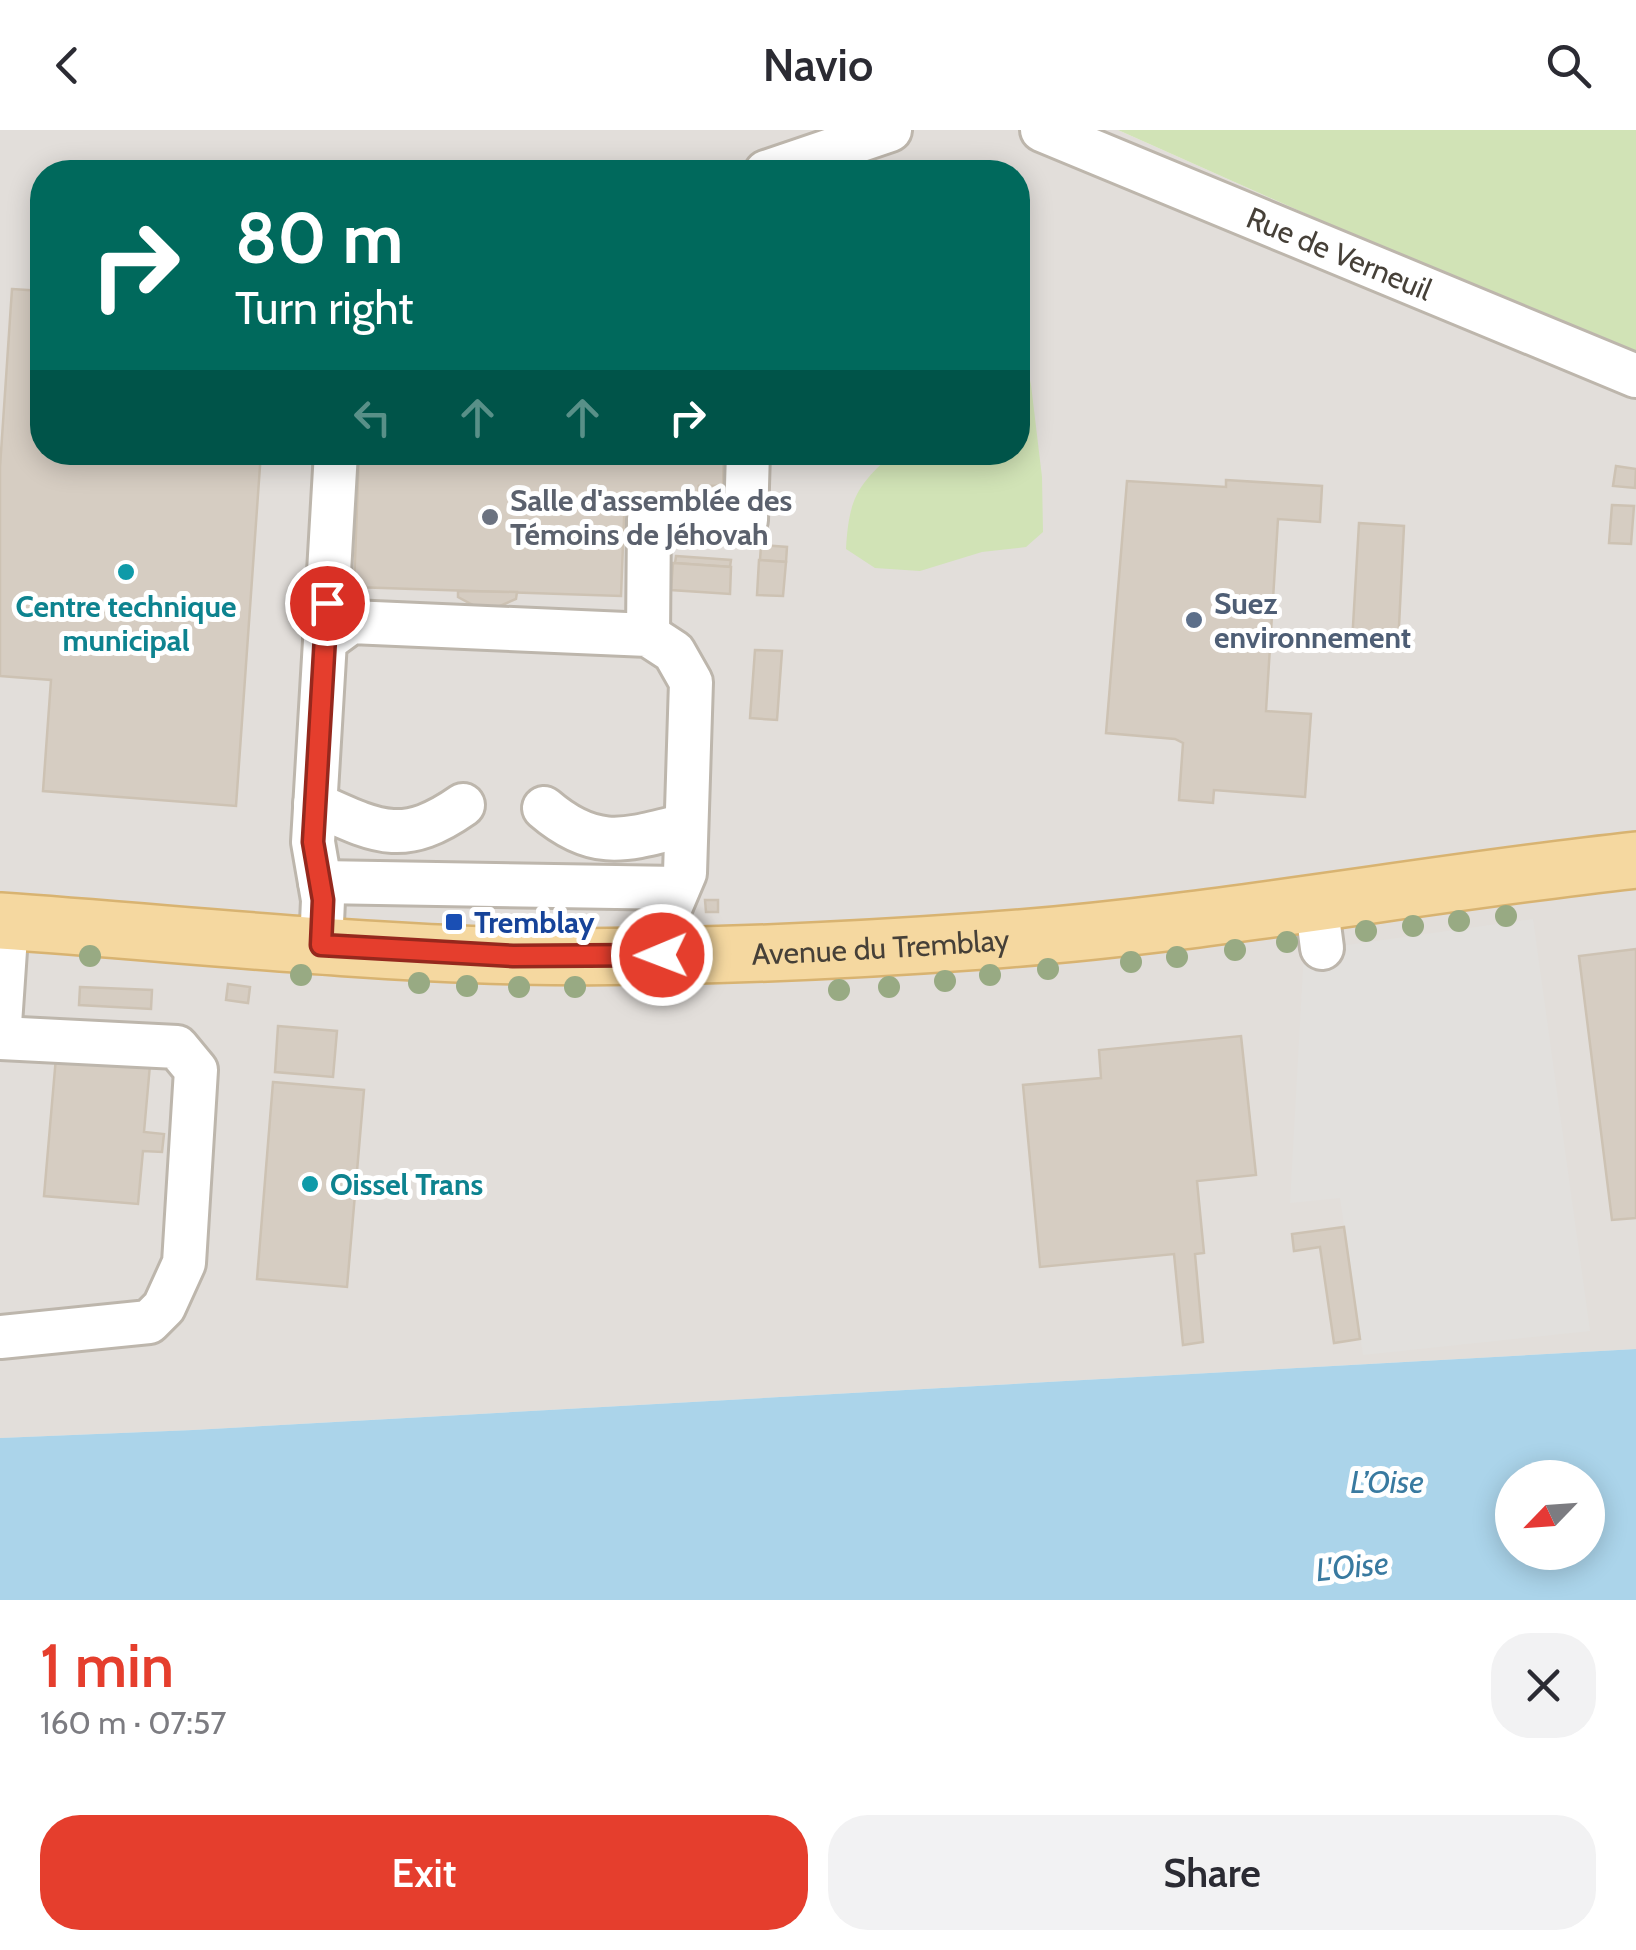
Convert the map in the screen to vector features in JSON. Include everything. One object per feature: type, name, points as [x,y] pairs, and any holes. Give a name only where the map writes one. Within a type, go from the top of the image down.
[{"type":"main road","name":"Avenue du Tremblay","points":[[3,921],[513,956],[796,952],[1319,925],[1636,860]]},
{"type":"street","points":[[801,160],[890,130]]},
{"type":"street","name":"Rue de Verneuil","points":[[1042,130],[1636,376]]},
{"type":"street","points":[[321,945],[323,900],[313,842],[335,465]]},
{"type":"street","points":[[648,635],[649,519],[746,520],[748,465]]},
{"type":"street","points":[[325,641],[351,622],[648,635],[674,652],[691,682],[685,873],[668,913],[662,955]]},
{"type":"street","points":[[315,804],[365,826],[412,832],[438,822],[463,805]]},
{"type":"street","points":[[544,808],[562,824],[588,838],[624,840],[686,825]]},
{"type":"street","points":[[320,882],[678,888]]},
{"type":"street","points":[[0,1024],[3,921]]},
{"type":"street","points":[[0,1038],[177,1048],[196,1070],[184,1263],[164,1307],[149,1322],[0,1337]]},
{"type":"shaded area","points":[[0,130],[1118,130],[1573,333],[1636,354],[1636,1349],[0,1438]]},
{"type":"shaded area","points":[[1533,919],[1590,1331],[1363,1355],[1340,1198],[1290,1203],[1304,951]]},
{"type":"green space","points":[[1118,130],[1636,130],[1636,354],[1573,333]]},
{"type":"green space","points":[[1030,380],[1042,477],[1043,532],[1026,547],[982,552],[920,571],[875,568],[846,549],[853,505],[881,465],[1030,465]]},
{"type":"water","name":"L’Oise","points":[[1636,1349],[1636,1600],[0,1600],[0,1438]]},
{"type":"building","name":"Centre technique municipal","points":[[12,289],[30,290],[30,465],[260,465],[236,806],[43,791],[51,680],[0,676],[0,467]]},
{"type":"building","name":"Salle d'assemblée des Témoins de Jéhovah","points":[[359,465],[724,465],[723,486],[699,486],[698,502],[649,500],[649,494],[625,493],[621,596],[354,587]]},
{"type":"building","points":[[1616,466],[1636,469],[1635,488],[1613,486]]},
{"type":"building","name":"Suez environnement","points":[[1226,480],[1322,486],[1320,522],[1278,519],[1266,711],[1311,714],[1305,797],[1214,790],[1213,803],[1179,800],[1183,743],[1106,733],[1127,481],[1226,487]]},
{"type":"building","points":[[699,486],[723,486],[722,503],[698,502]]},
{"type":"building","points":[[1612,505],[1634,506],[1631,544],[1609,543]]},
{"type":"building","points":[[1359,523],[1404,526],[1398,646],[1352,643]]},
{"type":"building","points":[[761,545],[787,547],[786,562],[760,560]]},
{"type":"building","points":[[676,556],[731,560],[730,567],[675,563]]},
{"type":"building","points":[[759,560],[786,562],[783,596],[757,595]]},
{"type":"building","points":[[673,563],[731,567],[730,594],[671,590]]},
{"type":"building","points":[[458,591],[517,592],[516,599],[486,612],[458,597]]},
{"type":"building","points":[[755,650],[782,651],[777,720],[750,718]]},
{"type":"building","points":[[705,900],[718,900],[718,912],[706,912]]},
{"type":"building","points":[[1636,949],[1636,1218],[1612,1220],[1579,956]]},
{"type":"building","points":[[228,984],[250,987],[248,1003],[226,1000]]},
{"type":"building","points":[[80,987],[152,990],[151,1009],[79,1005]]},
{"type":"building","points":[[278,1026],[337,1031],[333,1077],[275,1072]]},
{"type":"building","points":[[1241,1036],[1256,1175],[1197,1181],[1204,1253],[1195,1254],[1203,1342],[1183,1345],[1174,1254],[1040,1267],[1023,1085],[1101,1078],[1099,1050]]},
{"type":"building","points":[[56,1057],[150,1065],[144,1132],[164,1134],[162,1152],[143,1151],[138,1204],[44,1196]]},
{"type":"building","name":"Oissel Trans","points":[[273,1082],[364,1090],[347,1287],[257,1279]]},
{"type":"building","points":[[1344,1227],[1360,1339],[1334,1343],[1320,1247],[1294,1251],[1292,1234]]},
{"type":"place","name":"Salle d'assemblée des Témoins de Jéhovah","points":[[490,517]]},
{"type":"place","name":"Centre technique municipal","points":[[126,572]]},
{"type":"place","name":"Suez environnement","points":[[1194,620]]},
{"type":"place","name":"Tremblay","points":[[454,922]]},
{"type":"place","name":"Oissel Trans","points":[[310,1184]]},
{"type":"route","points":[[327,603],[313,842],[323,900],[321,945],[513,956],[662,955]]},
{"type":"water label","name":"L'Oise","points":[[1352,1566]]}]
